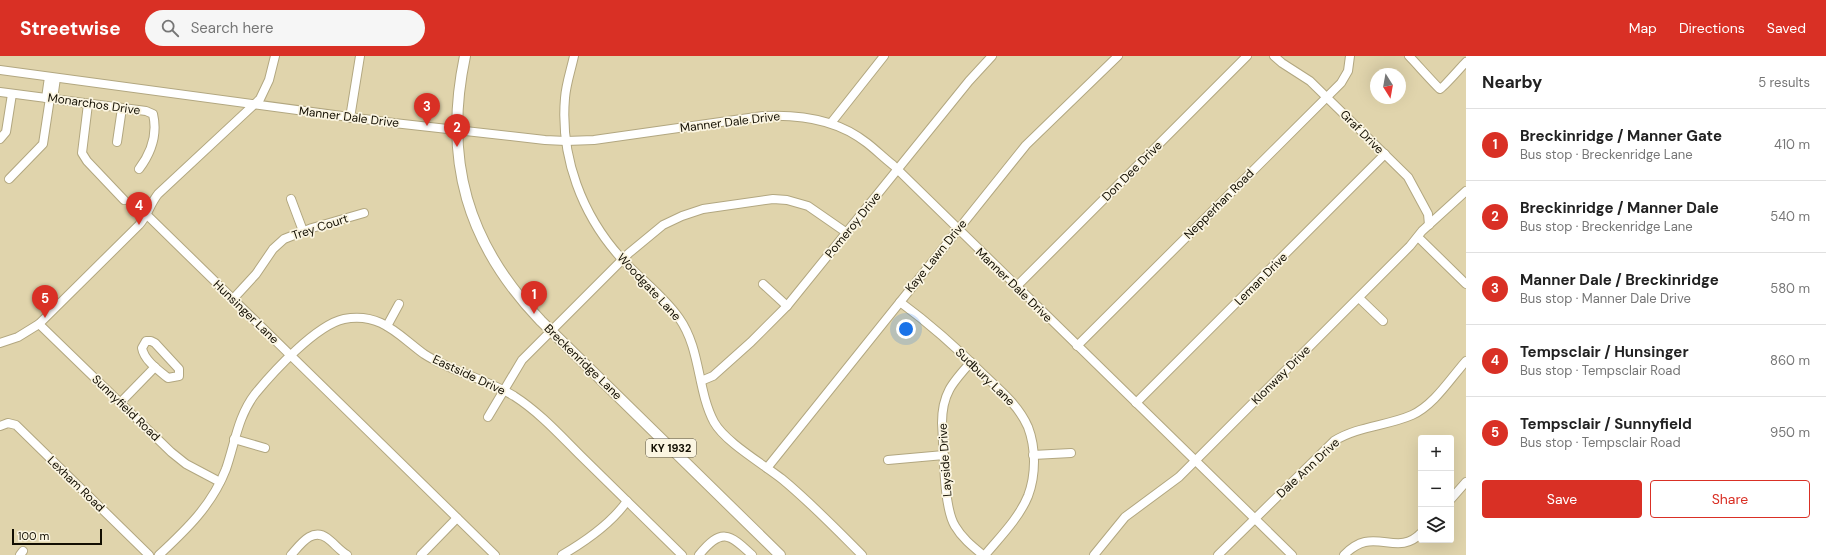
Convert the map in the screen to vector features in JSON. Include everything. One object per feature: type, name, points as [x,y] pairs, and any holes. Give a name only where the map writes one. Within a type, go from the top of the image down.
[{"type":"main road","name":"Breckenridge Lane","points":[[465,56],[460,86],[457,147],[465,191],[478,231],[504,278],[527,306],[551,331],[780,555]]},
{"type":"street","points":[[0,344],[39,324],[147,216],[158,194],[260,99],[268,84],[275,56]]},
{"type":"street","points":[[350,118],[360,56]]},
{"type":"street","name":"Woodgate Lane","points":[[574,56],[565,97],[566,141],[574,179],[595,225],[623,260],[665,302],[682,323],[690,339],[710,413],[718,428],[791,487],[862,555]]},
{"type":"street","points":[[831,123],[884,56]]},
{"type":"street","name":"Pomeroy Drive","points":[[701,381],[713,376],[751,342],[787,306],[969,81],[992,56]]},
{"type":"street","name":"Kaye Lawn Drive","points":[[767,468],[1026,145],[1118,56]]},
{"type":"street","name":"Don Dee Drive","points":[[1018,286],[1247,56]]},
{"type":"street","name":"Graf Drive","points":[[1274,56],[1310,81],[1408,177],[1415,187],[1428,214],[1429,225]]},
{"type":"street","name":"Nepperhan Road","points":[[1077,346],[1345,78],[1348,71],[1350,56]]},
{"type":"street","points":[[1408,56],[1430,77],[1437,87],[1440,88],[1444,87],[1452,76],[1466,62]]},
{"type":"street","name":"Manner Dale Drive","points":[[0,70],[350,118],[457,129],[527,139],[566,141],[624,136],[763,116],[801,116],[831,123],[849,131],[867,143],[897,170],[1018,286],[1077,346],[1292,555]]},
{"type":"street","points":[[9,179],[43,144],[52,77]]},
{"type":"street","name":"Monarchos Drive","points":[[0,92],[146,111],[153,114],[152,148],[139,169]]},
{"type":"street","points":[[0,139],[6,132],[12,94]]},
{"type":"street","points":[[88,104],[82,153],[87,161],[124,200]]},
{"type":"street","points":[[117,142],[122,108]]},
{"type":"street","name":"Leman Drive","points":[[1136,403],[1385,154]]},
{"type":"street","name":"Klonway Drive","points":[[1094,555],[1125,517],[1162,491],[1196,461],[1359,298],[1429,225],[1466,191]]},
{"type":"street","points":[[291,199],[303,231]]},
{"type":"street","points":[[488,417],[522,360],[648,236],[663,225],[682,216],[703,209],[764,199],[787,200],[808,206],[847,233]]},
{"type":"street","name":"Trey Court","points":[[233,299],[256,274],[273,249],[284,239],[303,231],[364,213]]},
{"type":"street","name":"Hunsinger Lane","points":[[147,216],[495,555]]},
{"type":"street","points":[[1418,237],[1466,284]]},
{"type":"street","points":[[763,284],[787,306]]},
{"type":"street","points":[[1359,298],[1383,321]]},
{"type":"street","name":"Sudbury Lane","points":[[900,302],[971,362],[1009,399],[1021,414],[1031,435],[1034,456],[1032,482],[1025,502],[984,555]]},
{"type":"street","points":[[387,326],[399,304]]},
{"type":"street","name":"Eastside Drive","points":[[159,555],[197,518],[213,496],[226,467],[242,418],[250,402],[291,357],[318,331],[337,321],[350,318],[364,318],[387,326],[424,354],[503,390],[532,409],[682,555]]},
{"type":"street","name":"Sunnyfield Road","points":[[39,324],[176,456],[200,472],[220,482]]},
{"type":"street","points":[[146,341],[152,341],[160,348],[179,369],[179,376],[168,378],[155,367],[143,353],[142,348],[146,341]]},
{"type":"street","name":"Dale Ann Drive","points":[[1218,555],[1334,441],[1348,433],[1418,412],[1430,402],[1466,361]]},
{"type":"street","name":"Layside Drive","points":[[971,362],[953,383],[944,399],[942,412],[944,455],[947,498],[950,516],[961,535],[984,555]]},
{"type":"street","points":[[120,403],[155,367]]},
{"type":"street","name":"Lexham Road","points":[[0,426],[8,422],[16,425],[149,555]]},
{"type":"street","points":[[234,439],[265,448]]},
{"type":"street","points":[[1034,456],[1071,453]]},
{"type":"street","points":[[888,460],[944,455]]},
{"type":"street","points":[[1454,496],[1466,482]]},
{"type":"street","points":[[562,555],[594,534],[620,511],[626,501]]},
{"type":"street","points":[[421,555],[457,518]]},
{"type":"street","points":[[291,555],[309,536],[319,534],[328,538],[347,555]]},
{"type":"street","points":[[699,555],[711,541],[727,536],[736,540],[752,555]]},
{"type":"street","points":[[1344,555],[1351,548],[1364,542],[1375,541],[1401,544],[1414,539],[1418,536]]},
{"type":"place","name":"Manner Dale / Breckinridge","points":[[427,126]]},
{"type":"place","name":"Breckinridge / Manner Dale","points":[[457,147]]},
{"type":"place","name":"Tempsclair / Hunsinger","points":[[139,225]]},
{"type":"place","name":"Breckinridge / Manner Gate","points":[[534,314]]},
{"type":"place","name":"Tempsclair / Sunnyfield","points":[[45,318]]}]
